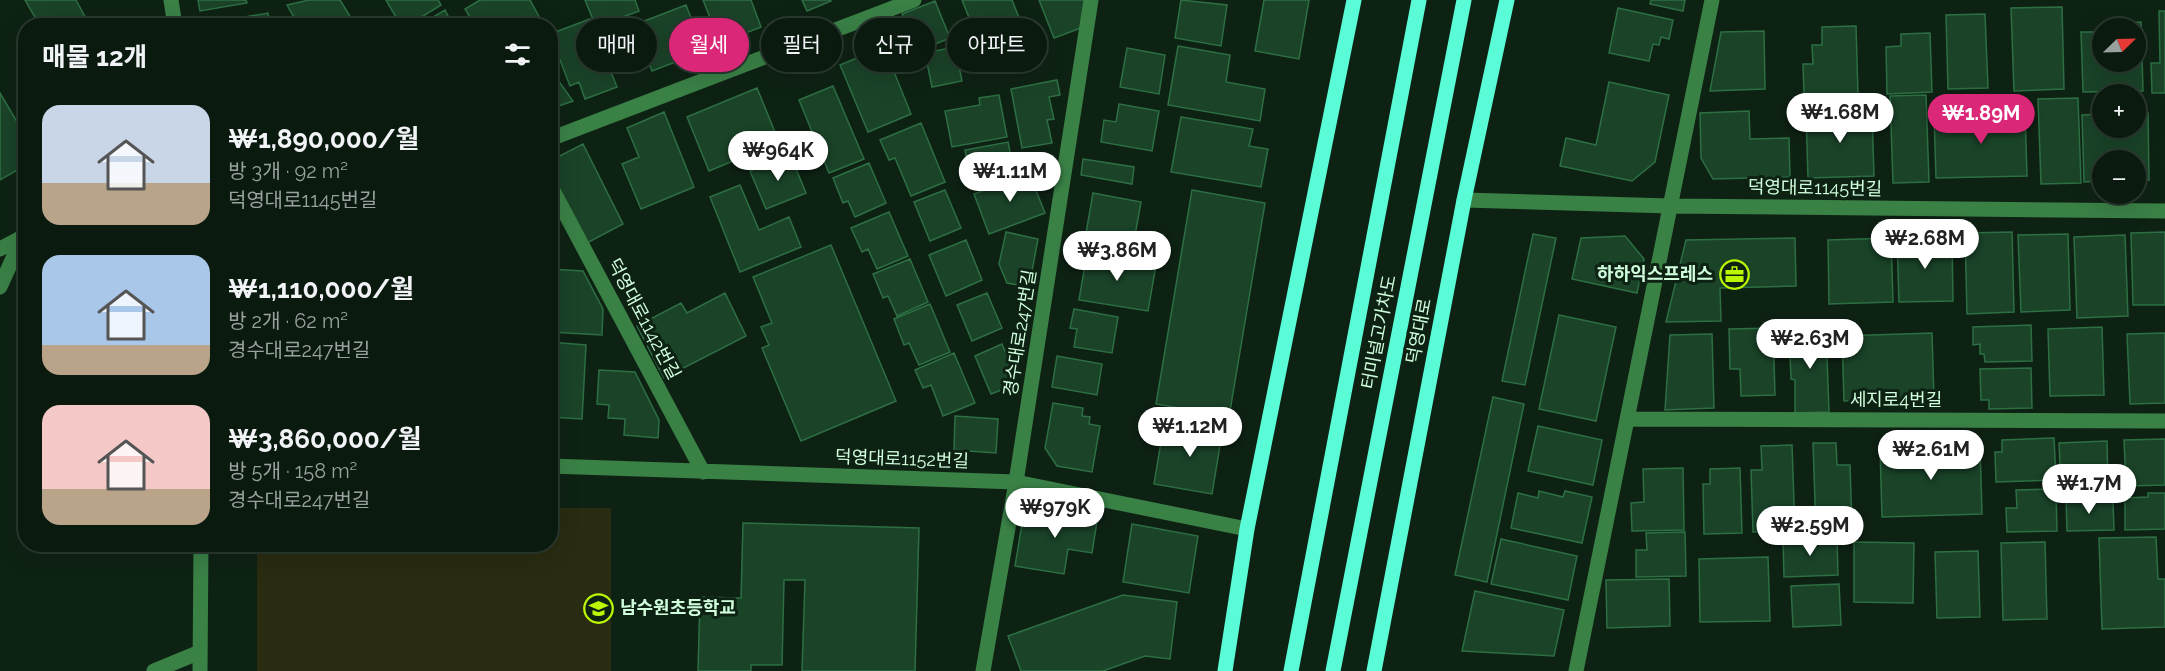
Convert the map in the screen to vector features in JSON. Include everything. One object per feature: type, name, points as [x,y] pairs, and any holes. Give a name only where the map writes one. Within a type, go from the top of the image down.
[{"type":"main road","points":[[1225,671],[1247,530],[1354,0]]},
{"type":"main road","name":"터미널고가차도","points":[[1291,671],[1419,0]]},
{"type":"main road","name":"터미널고가차도","points":[[1334,671],[1464,0]]},
{"type":"main road","name":"덕영대로","points":[[1374,671],[1464,200],[1507,0]]},
{"type":"street","points":[[171,0],[174,18]]},
{"type":"street","points":[[558,136],[914,0]]},
{"type":"street","name":"경수대로247번길","points":[[983,671],[1016,482],[1091,0]]},
{"type":"street","points":[[1576,671],[1712,0]]},
{"type":"street","name":"덕영대로1142번길","points":[[558,200],[703,472]]},
{"type":"street","name":"덕영대로1145번길","points":[[1464,200],[1670,206],[2165,211]]},
{"type":"street","points":[[0,249],[18,239]]},
{"type":"street","points":[[0,287],[18,249]]},
{"type":"street","name":"세지로4번길","points":[[1627,419],[2165,421]]},
{"type":"street","name":"덕영대로1152번길","points":[[558,466],[1016,482],[1247,530]]},
{"type":"street","points":[[200,671],[201,552]]},
{"type":"street","points":[[154,671],[200,652]]},
{"type":"green space","points":[[558,508],[611,508],[611,671],[257,671],[257,552],[558,552]]},
{"type":"building","points":[[25,0],[76,0],[86,18],[35,18]]},
{"type":"building","points":[[198,0],[246,0],[247,3],[200,11]]},
{"type":"building","points":[[309,0],[340,0],[351,18],[294,18],[287,5]]},
{"type":"building","points":[[386,0],[438,0],[441,5],[420,18],[396,18]]},
{"type":"building","points":[[480,0],[530,0],[540,18],[470,18],[465,9]]},
{"type":"building","points":[[585,0],[635,0],[639,11],[620,18],[592,18]]},
{"type":"building","points":[[703,0],[751,0],[761,27],[749,32],[749,18],[710,18]]},
{"type":"building","points":[[802,0],[830,0],[831,1],[807,11]]},
{"type":"building","points":[[962,0],[1012,0],[1019,18],[969,18]]},
{"type":"building","points":[[1039,0],[1087,0],[1081,28],[1054,38]]},
{"type":"building","points":[[1181,0],[1227,5],[1221,46],[1175,38]]},
{"type":"building","points":[[1264,0],[1309,0],[1299,59],[1255,51]]},
{"type":"building","points":[[1651,0],[1685,0],[1683,11],[1650,4]]},
{"type":"building","points":[[935,1],[947,31],[947,39],[935,44],[935,18],[904,18],[902,14]]},
{"type":"building","points":[[686,5],[691,18],[669,18],[669,64],[657,69],[657,18],[652,18]]},
{"type":"building","points":[[2062,7],[2064,89],[2014,91],[2011,8]]},
{"type":"building","points":[[1618,8],[1673,20],[1669,39],[1661,37],[1659,45],[1653,44],[1649,61],[1609,53]]},
{"type":"building","points":[[445,10],[449,18],[432,18]]},
{"type":"building","points":[[2159,11],[2165,11],[2165,93],[2152,93],[2151,63],[2160,63]]},
{"type":"building","points":[[268,13],[269,18],[239,18]]},
{"type":"building","points":[[1985,14],[1988,88],[1948,89],[1946,15]]},
{"type":"building","points":[[576,24],[576,72],[611,72],[617,87],[585,99],[579,82],[570,86],[558,55],[558,31]]},
{"type":"building","points":[[1856,26],[1858,94],[1804,95],[1803,64],[1813,64],[1812,45],[1822,45],[1822,27]]},
{"type":"building","points":[[1764,31],[1765,89],[1710,91],[1721,32]]},
{"type":"building","points":[[2081,32],[2092,32],[2092,72],[2142,72],[2143,84],[2092,84],[2092,92],[2083,92]]},
{"type":"building","points":[[1930,33],[1932,92],[1887,94],[1886,47],[1901,46],[1901,34]]},
{"type":"building","points":[[1178,46],[1230,55],[1226,82],[1265,89],[1260,121],[1168,105]]},
{"type":"building","points":[[1127,48],[1165,55],[1159,94],[1120,87]]},
{"type":"building","points":[[947,49],[947,72],[960,72],[962,81],[932,87],[929,72],[935,72],[935,51]]},
{"type":"building","points":[[854,59],[854,72],[894,72],[911,114],[868,132],[842,70],[842,64]]},
{"type":"building","points":[[558,80],[573,101],[558,106]]},
{"type":"building","points":[[1057,80],[1060,95],[1049,97],[1054,119],[1047,120],[1052,143],[1022,148],[1011,89]]},
{"type":"building","points":[[1609,82],[1669,95],[1655,162],[1632,181],[1560,166],[1566,138],[1596,145]]},
{"type":"building","points":[[833,86],[864,159],[829,173],[799,100]]},
{"type":"building","points":[[757,88],[779,142],[709,171],[687,117]]},
{"type":"building","points":[[0,93],[18,123],[18,170],[0,180]]},
{"type":"building","points":[[999,95],[1007,137],[952,147],[945,111],[980,105],[979,98]]},
{"type":"building","points":[[1926,95],[1929,182],[1893,183],[1890,96]]},
{"type":"building","points":[[2078,98],[2081,183],[2041,184],[2038,99]]},
{"type":"building","points":[[1119,104],[1159,111],[1152,151],[1101,142],[1104,120],[1116,122]]},
{"type":"building","points":[[1872,110],[1874,176],[1808,178],[1806,112]]},
{"type":"building","points":[[1749,111],[1750,139],[1789,138],[1790,177],[1713,179],[1701,158],[1700,113]]},
{"type":"building","points":[[664,112],[694,187],[641,209],[622,164],[639,157],[627,128]]},
{"type":"building","points":[[2025,112],[2027,176],[1936,178],[1934,115]]},
{"type":"building","points":[[2146,113],[2148,113],[2149,180],[2146,180],[2146,150],[2092,150],[2092,182],[2084,182],[2082,115],[2092,115],[2092,138],[2146,138]]},
{"type":"building","points":[[1181,117],[1253,129],[1249,146],[1268,149],[1261,187],[1171,172]]},
{"type":"building","points":[[921,123],[945,182],[911,196],[895,158],[889,160],[880,140]]},
{"type":"building","points":[[1008,142],[1015,178],[986,183],[970,177],[965,150]]},
{"type":"building","points":[[583,144],[623,224],[587,243],[558,187],[558,157]]},
{"type":"building","points":[[790,154],[806,193],[766,209],[750,171]]},
{"type":"building","points":[[1083,159],[1134,167],[1132,184],[1081,175]]},
{"type":"building","points":[[869,163],[886,203],[855,217],[848,201],[843,203],[833,178]]},
{"type":"building","points":[[1036,171],[1042,186],[1035,188],[1045,213],[989,234],[974,194]]},
{"type":"building","points":[[740,185],[759,230],[789,217],[801,247],[740,272],[710,197]]},
{"type":"building","points":[[945,190],[961,228],[930,241],[914,202]]},
{"type":"building","points":[[1192,190],[1265,203],[1229,417],[1156,404]]},
{"type":"building","points":[[1093,193],[1141,202],[1133,247],[1085,239]]},
{"type":"building","points":[[889,212],[908,256],[877,269],[868,249],[862,252],[851,228]]},
{"type":"building","points":[[1006,232],[1038,239],[1029,287],[1007,283],[999,264]]},
{"type":"building","points":[[2012,232],[2014,312],[1967,314],[1965,233]]},
{"type":"building","points":[[2165,232],[2165,305],[2133,305],[2131,233]]},
{"type":"building","points":[[1533,234],[1556,238],[1525,385],[1502,381]]},
{"type":"building","points":[[2068,234],[2070,310],[2021,312],[2018,235]]},
{"type":"building","points":[[2125,235],[2128,316],[2077,318],[2074,237]]},
{"type":"building","points":[[1625,236],[1644,259],[1637,293],[1572,279],[1581,238]]},
{"type":"building","points":[[1952,237],[1953,301],[1899,302],[1897,239]]},
{"type":"building","points":[[1795,238],[1796,286],[1720,288],[1721,321],[1666,322],[1686,240]]},
{"type":"building","points":[[1891,238],[1893,302],[1829,304],[1828,240]]},
{"type":"building","points":[[966,240],[982,280],[946,296],[929,255]]},
{"type":"building","points":[[831,245],[896,401],[801,441],[762,348],[769,345],[761,327],[772,323],[753,277]]},
{"type":"building","points":[[1087,253],[1156,265],[1148,311],[1079,300]]},
{"type":"building","points":[[910,259],[928,302],[897,316],[888,296],[883,298],[873,274]]},
{"type":"building","points":[[558,269],[583,271],[603,309],[602,335],[558,332]]},
{"type":"building","points":[[725,293],[746,336],[664,378],[637,326],[681,303],[687,313]]},
{"type":"building","points":[[987,293],[1002,328],[972,341],[957,305]]},
{"type":"building","points":[[930,304],[950,352],[919,365],[909,343],[904,345],[894,319]]},
{"type":"building","points":[[1074,309],[1118,317],[1112,353],[1074,347],[1077,329],[1070,328]]},
{"type":"building","points":[[1559,315],[1616,327],[1596,421],[1539,409]]},
{"type":"building","points":[[2031,325],[2032,361],[1985,362],[1984,354],[1980,354],[1980,344],[1973,345],[1973,327]]},
{"type":"building","points":[[2102,327],[2104,395],[2050,396],[2048,329]]},
{"type":"building","points":[[1773,328],[1775,395],[1741,396],[1740,369],[1730,369],[1729,329]]},
{"type":"building","points":[[1826,328],[1829,412],[1795,413],[1795,380],[1791,379],[1789,329]]},
{"type":"building","points":[[1932,333],[1934,399],[1844,401],[1842,336]]},
{"type":"building","points":[[2165,333],[2165,403],[2130,404],[2127,334]]},
{"type":"building","points":[[1712,334],[1714,408],[1665,410],[1670,335]]},
{"type":"building","points":[[558,343],[586,345],[582,419],[558,418]]},
{"type":"building","points":[[1002,344],[1013,371],[1009,387],[991,394],[975,356]]},
{"type":"building","points":[[954,353],[975,403],[943,416],[931,385],[923,388],[915,370]]},
{"type":"building","points":[[1057,356],[1102,364],[1097,395],[1052,387]]},
{"type":"building","points":[[2031,368],[2032,408],[1989,409],[1989,400],[1981,400],[1980,369]]},
{"type":"building","points":[[599,370],[635,372],[659,420],[658,438],[624,435],[625,419],[608,418],[609,405],[597,404]]},
{"type":"building","points":[[1493,397],[1524,404],[1487,582],[1455,575]]},
{"type":"building","points":[[1053,403],[1083,408],[1082,416],[1090,417],[1089,424],[1100,426],[1092,472],[1057,466],[1045,448]]},
{"type":"building","points":[[955,416],[998,419],[996,453],[954,450]]},
{"type":"building","points":[[1179,420],[1223,427],[1212,494],[1154,484],[1161,442],[1175,444]]},
{"type":"building","points":[[1538,426],[1602,440],[1593,485],[1528,471]]},
{"type":"building","points":[[2054,438],[2056,480],[1996,482],[1995,452],[2002,452],[2002,440]]},
{"type":"building","points":[[2165,439],[2165,485],[2126,486],[2124,440]]},
{"type":"building","points":[[2107,441],[2108,483],[2061,485],[2059,443]]},
{"type":"building","points":[[1813,443],[1836,443],[1837,465],[1850,465],[1852,530],[1816,531]]},
{"type":"building","points":[[1792,445],[1795,531],[1753,532],[1751,470],[1762,470],[1761,446]]},
{"type":"building","points":[[1980,445],[1982,514],[1882,517],[1880,448]]},
{"type":"building","points":[[1683,468],[1684,530],[1632,531],[1631,503],[1644,502],[1643,469]]},
{"type":"building","points":[[1740,468],[1742,533],[1704,534],[1703,484],[1710,484],[1710,469]]},
{"type":"building","points":[[2056,489],[2057,531],[2007,532],[2006,508],[2017,508],[2016,490]]},
{"type":"building","points":[[1539,491],[1563,497],[1565,491],[1592,497],[1582,543],[1511,528],[1518,493],[1538,498]]},
{"type":"building","points":[[2148,493],[2165,493],[2165,529],[2125,530],[2125,498],[2148,497]]},
{"type":"building","points":[[2066,497],[2087,497],[2088,502],[2113,501],[2114,530],[2067,531]]},
{"type":"building","points":[[1046,507],[1098,515],[1092,553],[1068,549],[1064,574],[1015,566],[1022,524]]},
{"type":"building","points":[[743,523],[919,528],[915,671],[802,671],[805,580],[784,580],[782,665],[751,665],[751,671],[698,671],[700,597],[741,598]]},
{"type":"building","points":[[1132,524],[1198,536],[1189,593],[1123,582]]},
{"type":"building","points":[[1685,532],[1686,576],[1636,577],[1636,550],[1647,550],[1646,533]]},
{"type":"building","points":[[1837,537],[1838,575],[1784,577],[1783,539]]},
{"type":"building","points":[[2156,537],[2158,579],[2165,579],[2165,627],[2102,629],[2099,538]]},
{"type":"building","points":[[1501,539],[1577,556],[1568,600],[1491,584]]},
{"type":"building","points":[[1854,542],[1914,543],[1913,603],[1854,602]]},
{"type":"building","points":[[2045,542],[2047,619],[2003,620],[2001,543]]},
{"type":"building","points":[[1978,551],[1980,617],[1937,618],[1935,552]]},
{"type":"building","points":[[1768,557],[1770,621],[1700,622],[1699,559]]},
{"type":"building","points":[[1669,579],[1670,626],[1607,628],[1606,580]]},
{"type":"building","points":[[1839,584],[1841,625],[1793,627],[1791,586]]},
{"type":"building","points":[[1475,591],[1564,610],[1554,656],[1462,651]]},
{"type":"building","points":[[1123,595],[1177,602],[1170,659],[1145,656],[1103,671],[1021,671],[1008,636]]},
{"type":"place","name":"하하익스프레스","points":[[1734,274]]},
{"type":"place","name":"남수원초등학교","points":[[599,608]]}]
